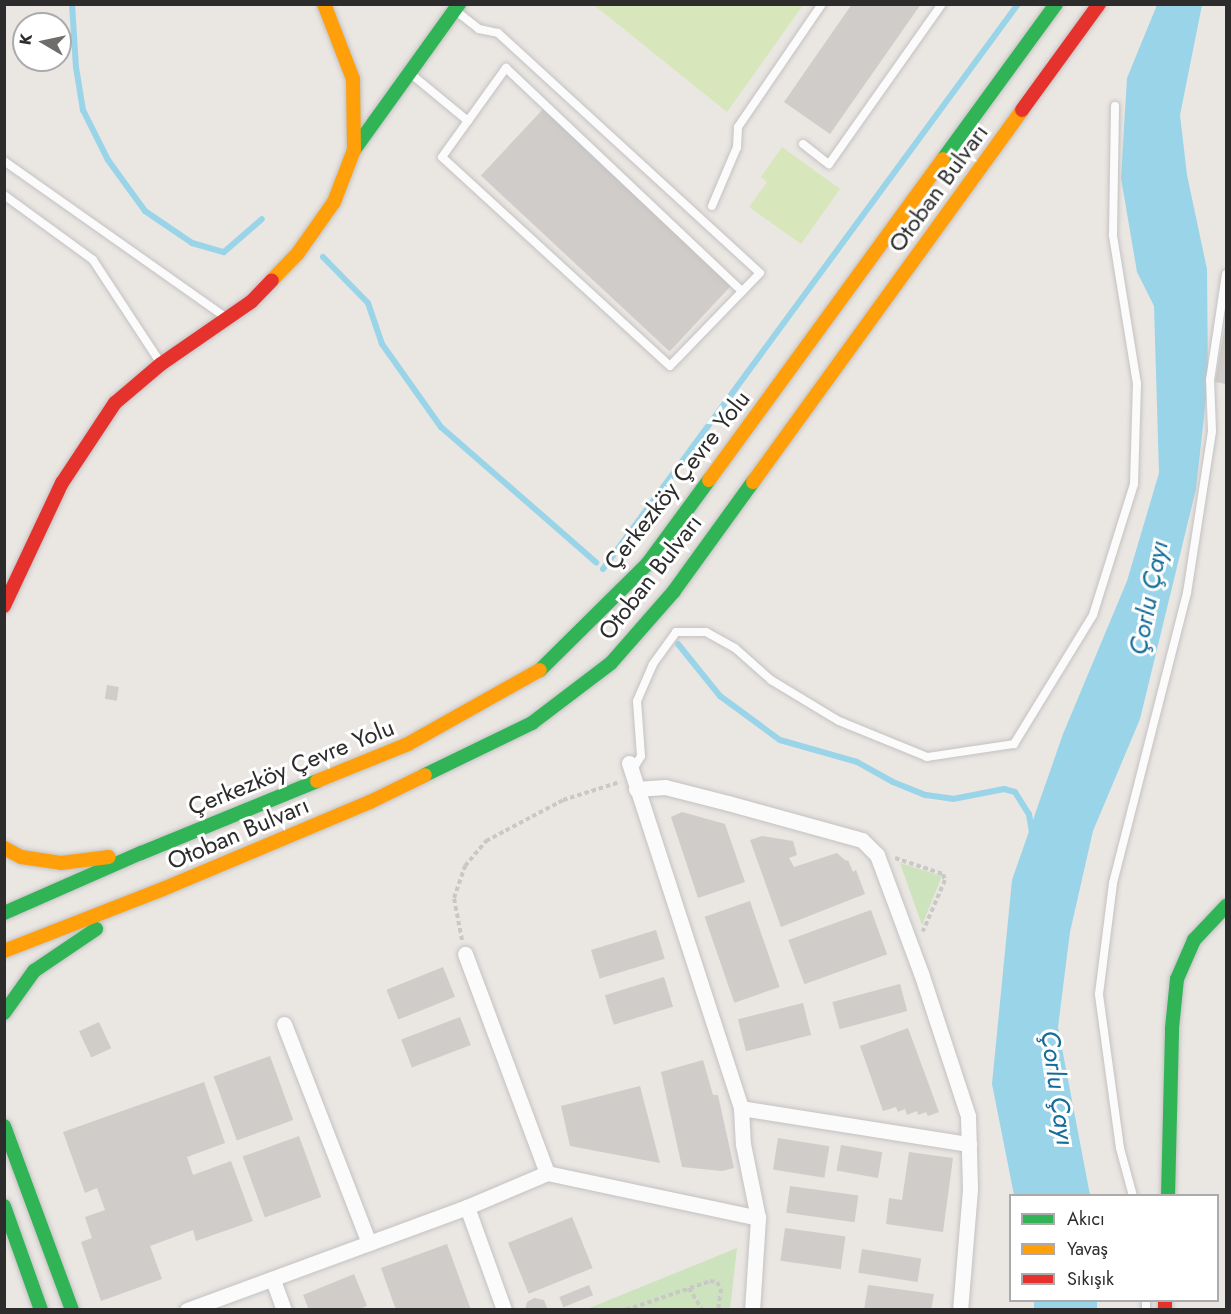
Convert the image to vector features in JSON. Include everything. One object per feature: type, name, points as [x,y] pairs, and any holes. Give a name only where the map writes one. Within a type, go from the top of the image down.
[{"type":"main road","points":[[324,4],[353,79],[354,150]]},
{"type":"main road","name":"Çerkezköy Çevre Yolu","points":[[4,914],[141,853],[408,744],[543,668],[648,563],[1056,4]]},
{"type":"main road","name":"Otoban Bulvarı","points":[[4,951],[163,889],[370,802],[532,723],[610,663],[674,591],[1099,4]]},
{"type":"main road","points":[[4,606],[62,483],[115,403],[161,364],[251,302],[313,232],[334,201],[354,150],[457,8]]},
{"type":"main road","points":[[4,848],[21,857],[61,864],[141,853]]},
{"type":"main road","points":[[4,1013],[34,971],[71,944],[163,889]]},
{"type":"main road","points":[[1168,1194],[1172,1028],[1177,979],[1194,940],[1227,906]]},
{"type":"main road","points":[[4,1126],[72,1310]]},
{"type":"main road","points":[[4,1206],[7,1223],[41,1310]]},
{"type":"street","points":[[632,776],[741,1108],[743,1144],[758,1218],[752,1310]]},
{"type":"street","points":[[632,776],[862,840],[877,855],[921,973],[968,1116],[969,1189],[960,1310]]},
{"type":"street","points":[[465,954],[547,1173]]},
{"type":"street","points":[[284,1024],[369,1244]]},
{"type":"street","points":[[741,1108],[969,1144]]},
{"type":"street","points":[[187,1310],[369,1244],[547,1173],[758,1218]]},
{"type":"street","points":[[466,1206],[504,1310]]},
{"type":"street","points":[[273,1280],[284,1310]]},
{"type":"lane","points":[[712,206],[737,147],[738,127],[822,4]]},
{"type":"lane","points":[[803,144],[829,164],[942,4]]},
{"type":"lane","points":[[457,8],[478,29],[498,33],[760,273],[670,366],[442,157],[506,68],[742,291]]},
{"type":"lane","points":[[410,73],[468,121]]},
{"type":"lane","points":[[632,776],[641,756],[638,701],[653,663],[676,632],[706,632],[735,648],[771,680],[839,721],[927,757],[1014,744],[1093,615],[1134,484],[1137,384],[1113,235],[1115,106]]},
{"type":"lane","points":[[4,161],[228,318]]},
{"type":"lane","points":[[4,195],[93,260],[161,364]]},
{"type":"lane","points":[[1132,1194],[1120,1148],[1099,994],[1113,884],[1187,593],[1212,431],[1210,381],[1227,274]]},
{"type":"path","points":[[465,954],[454,898],[465,866],[486,841],[563,800],[632,776]]},
{"type":"path","points":[[896,858],[943,874],[945,879],[922,934]]},
{"type":"path","points":[[626,1310],[710,1281],[717,1282],[721,1289],[718,1310]]},
{"type":"path","points":[[690,1288],[702,1310]]},
{"type":"green space","points":[[594,5],[803,5],[727,112]]},
{"type":"green space","points":[[782,147],[840,189],[801,244],[749,207],[767,182],[761,177]]},
{"type":"green space","points":[[900,863],[942,876],[922,925]]},
{"type":"green space","points":[[737,1248],[730,1309],[587,1309]]},
{"type":"water","name":"Çorlu Çayı","points":[[1157,5],[1202,5],[1180,115],[1187,175],[1207,269],[1208,381],[1196,489],[1140,719],[1093,831],[1070,932],[1058,1027],[1090,1194],[1014,1194],[992,1084],[1012,880],[1063,734],[1127,581],[1159,473],[1154,306],[1137,272],[1121,178],[1127,78]]},
{"type":"water","points":[[1034,1302],[1097,1302],[1097,1309],[1034,1309]]},
{"type":"building","points":[[852,4],[921,4],[830,134],[784,102]]},
{"type":"building","points":[[543,109],[732,285],[670,352],[481,176]]},
{"type":"building","points":[[1226,325],[1226,384],[1215,382]]},
{"type":"building","points":[[107,685],[119,687],[117,701],[105,699]]},
{"type":"building","points":[[682,812],[725,824],[745,882],[698,898],[671,817]]},
{"type":"building","points":[[762,836],[793,841],[797,855],[789,858],[794,867],[837,853],[846,861],[848,860],[853,872],[856,870],[865,894],[781,927],[750,840]]},
{"type":"building","points":[[750,901],[780,987],[734,1003],[705,917]]},
{"type":"building","points":[[871,910],[887,954],[804,984],[788,940]]},
{"type":"building","points":[[656,930],[665,959],[600,979],[591,950]]},
{"type":"building","points":[[443,967],[455,997],[398,1020],[386,990]]},
{"type":"building","points":[[664,977],[673,1007],[614,1025],[605,995]]},
{"type":"building","points":[[900,984],[907,1011],[840,1029],[832,1002]]},
{"type":"building","points":[[803,1003],[811,1035],[746,1051],[738,1019]]},
{"type":"building","points":[[460,1017],[471,1045],[412,1068],[401,1040]]},
{"type":"building","points":[[99,1022],[111,1048],[91,1058],[79,1031]]},
{"type":"building","points":[[908,1028],[939,1112],[928,1116],[926,1112],[918,1115],[917,1111],[907,1115],[905,1109],[898,1112],[896,1107],[883,1111],[860,1046]]},
{"type":"building","points":[[270,1056],[293,1120],[237,1140],[214,1077]]},
{"type":"building","points":[[703,1060],[713,1095],[718,1095],[734,1168],[722,1171],[682,1167],[661,1072]]},
{"type":"building","points":[[204,1082],[225,1143],[187,1157],[193,1175],[231,1161],[253,1221],[196,1241],[193,1230],[150,1246],[162,1279],[101,1301],[81,1242],[92,1238],[85,1217],[105,1210],[97,1188],[85,1193],[63,1132]]},
{"type":"building","points":[[640,1086],[660,1163],[570,1146],[561,1106]]},
{"type":"building","points":[[299,1136],[321,1197],[265,1218],[243,1157]]},
{"type":"building","points":[[778,1138],[829,1146],[824,1178],[773,1170]]},
{"type":"building","points":[[841,1145],[882,1152],[878,1178],[836,1171]]},
{"type":"building","points":[[909,1152],[953,1158],[943,1232],[886,1224],[889,1198],[902,1200]]},
{"type":"building","points":[[790,1186],[858,1196],[855,1222],[786,1213]]},
{"type":"building","points":[[572,1217],[593,1268],[529,1294],[508,1243]]},
{"type":"building","points":[[785,1228],[845,1236],[841,1269],[780,1261]]},
{"type":"building","points":[[447,1244],[471,1310],[396,1310],[381,1268]]},
{"type":"building","points":[[862,1249],[921,1258],[918,1282],[858,1273]]},
{"type":"building","points":[[354,1274],[367,1306],[357,1310],[309,1310],[303,1295]]},
{"type":"building","points":[[589,1285],[593,1295],[563,1307],[559,1297]]},
{"type":"building","points":[[868,1285],[934,1294],[931,1310],[864,1310]]},
{"type":"building","points":[[534,1298],[544,1300],[548,1310],[525,1310],[527,1302]]},
{"type":"waterway","points":[[72,4],[76,67],[83,110],[108,160],[145,211],[192,243],[224,252],[262,219]]},
{"type":"waterway","points":[[603,569],[1018,4]]},
{"type":"waterway","points":[[323,257],[368,303],[382,344],[441,427],[596,562]]},
{"type":"waterway","points":[[678,644],[720,696],[780,740],[857,762],[893,782],[926,795],[953,799],[1004,789],[1015,792],[1029,814],[1032,833]]},
{"type":"traffic: fast","points":[[354,150],[459,4]]},
{"type":"traffic: fast","points":[[943,159],[1056,4]]},
{"type":"traffic: fast","points":[[540,670],[648,563],[709,480]]},
{"type":"traffic: fast","points":[[425,775],[532,723],[611,663],[674,591],[753,482]]},
{"type":"traffic: fast","points":[[4,913],[141,853],[317,781]]},
{"type":"traffic: fast","points":[[1168,1194],[1172,1028],[1177,979],[1194,940],[1226,906]]},
{"type":"traffic: fast","points":[[4,1013],[34,971],[96,929]]},
{"type":"traffic: fast","points":[[4,1126],[72,1310]]},
{"type":"traffic: fast","points":[[4,1206],[41,1310]]},
{"type":"traffic: slow","points":[[272,280],[298,253],[334,202],[354,150],[353,79],[324,4]]},
{"type":"traffic: slow","points":[[753,482],[1022,110]]},
{"type":"traffic: slow","points":[[709,480],[943,159]]},
{"type":"traffic: slow","points":[[317,781],[408,744],[540,670]]},
{"type":"traffic: slow","points":[[4,951],[163,889],[370,802],[425,775]]},
{"type":"traffic: slow","points":[[4,848],[21,857],[61,863],[109,857]]},
{"type":"traffic: jam","points":[[1022,110],[1099,4]]},
{"type":"traffic: jam","points":[[4,606],[62,483],[115,403],[161,364],[251,302],[272,280]]},
{"type":"traffic: jam","points":[[1165,1302],[1165,1310]]}]
